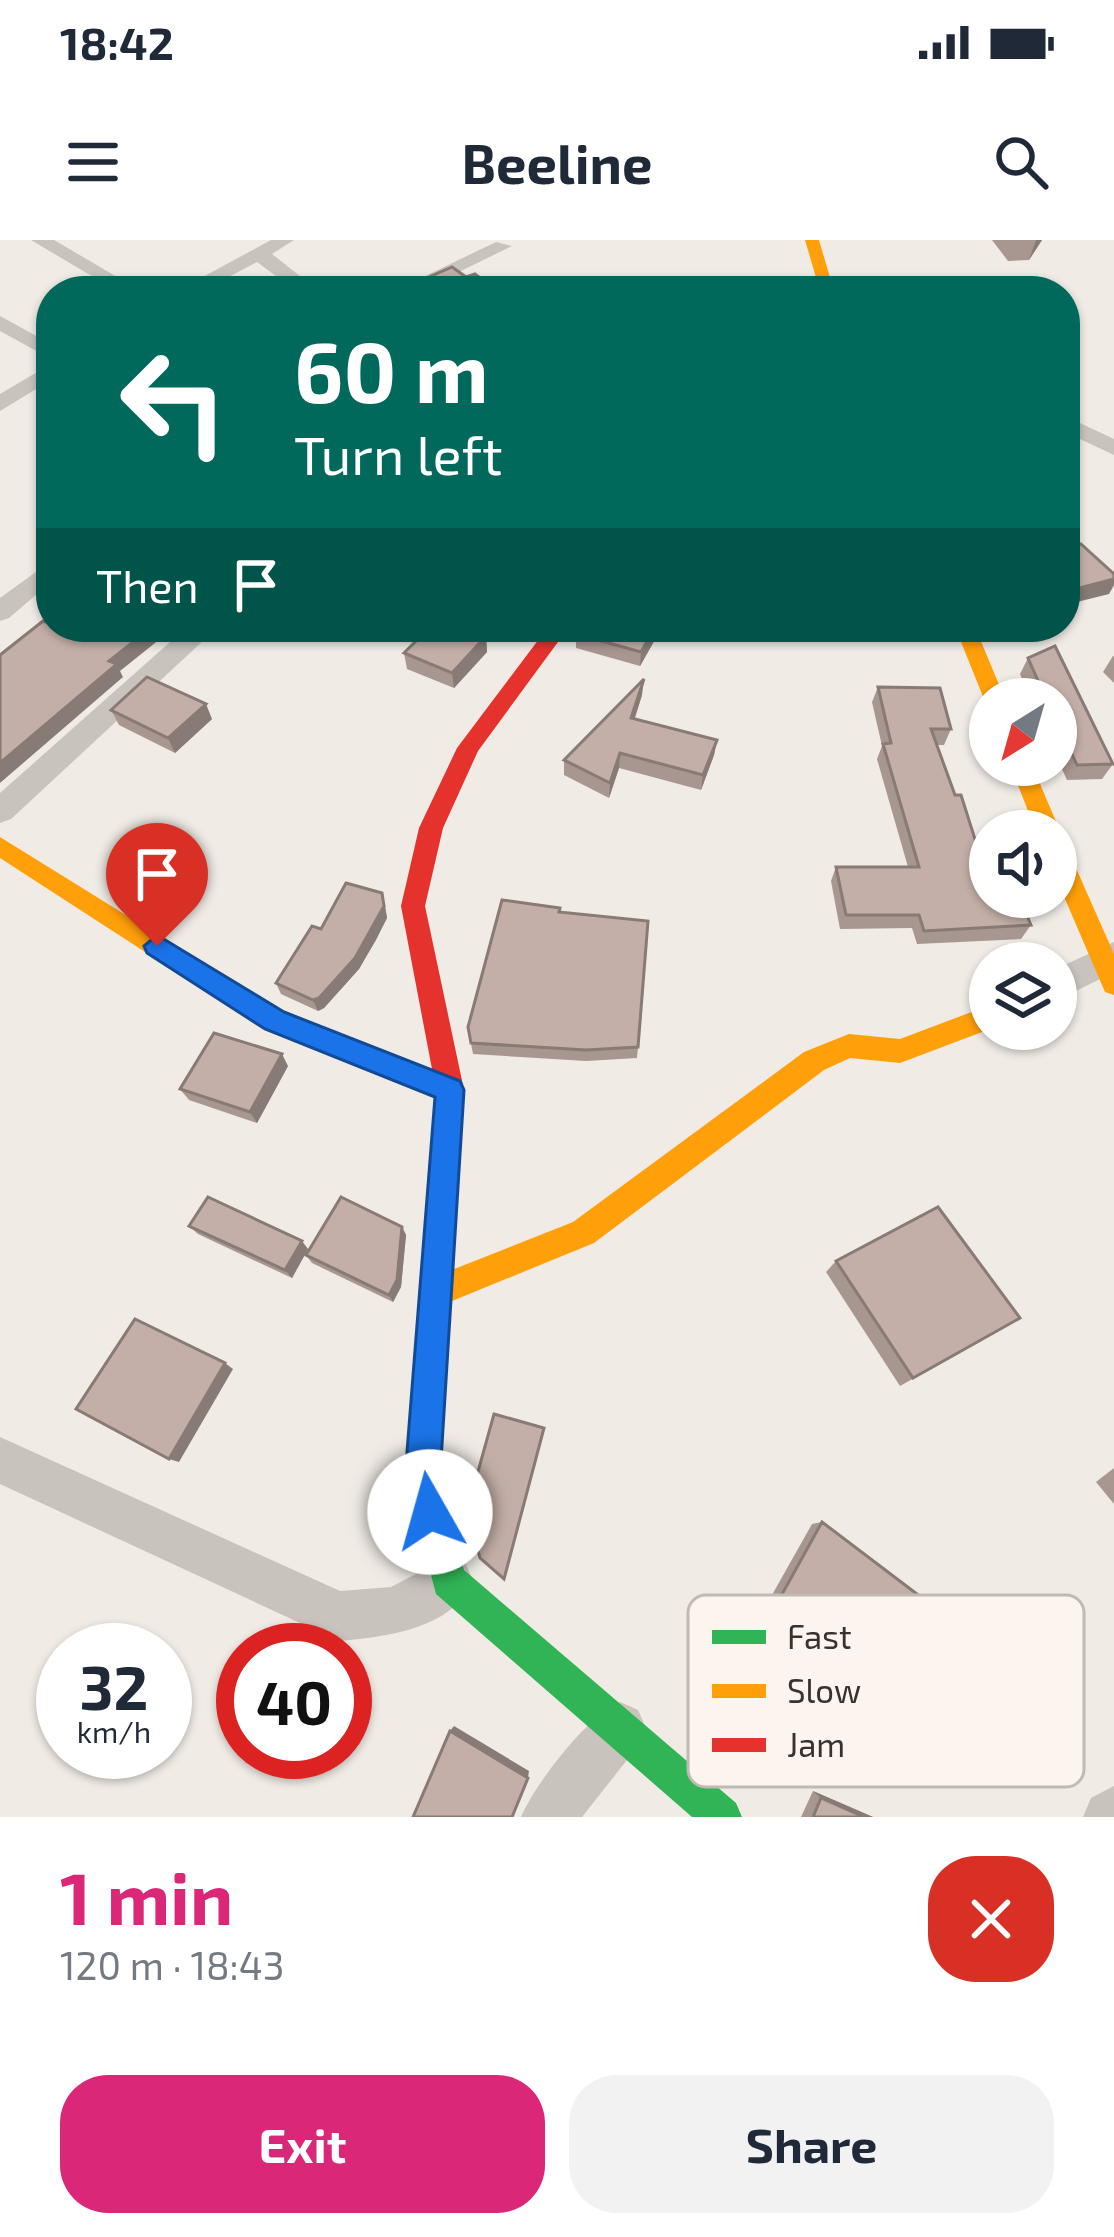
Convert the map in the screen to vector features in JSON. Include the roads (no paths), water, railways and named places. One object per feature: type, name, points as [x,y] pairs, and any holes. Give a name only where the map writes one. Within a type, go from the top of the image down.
[{"type":"street","points":[[40,240],[104,276]]},
{"type":"street","points":[[216,276],[285,240]]},
{"type":"street","points":[[812,240],[823,276]]},
{"type":"street","points":[[437,276],[503,246]]},
{"type":"street","points":[[259,254],[289,276]]},
{"type":"street","points":[[0,322],[36,343]]},
{"type":"street","points":[[0,404],[36,380]]},
{"type":"street","points":[[1080,431],[1114,448]]},
{"type":"street","points":[[0,612],[36,582]]},
{"type":"street","points":[[0,811],[187,642]]},
{"type":"street","points":[[549,642],[468,748],[431,828],[413,906],[450,1090],[422,1477],[449,1581],[722,1817]]},
{"type":"street","points":[[971,642],[986,678]]},
{"type":"street","points":[[0,846],[274,1021],[450,1090]]},
{"type":"street","points":[[1077,896],[1110,968],[1077,979]]},
{"type":"street","points":[[436,1292],[583,1233],[814,1061],[849,1046],[900,1051],[969,1027]]},
{"type":"street","points":[[0,1460],[339,1616],[397,1611],[449,1581]]},
{"type":"street","points":[[548,1817],[620,1729]]}]
